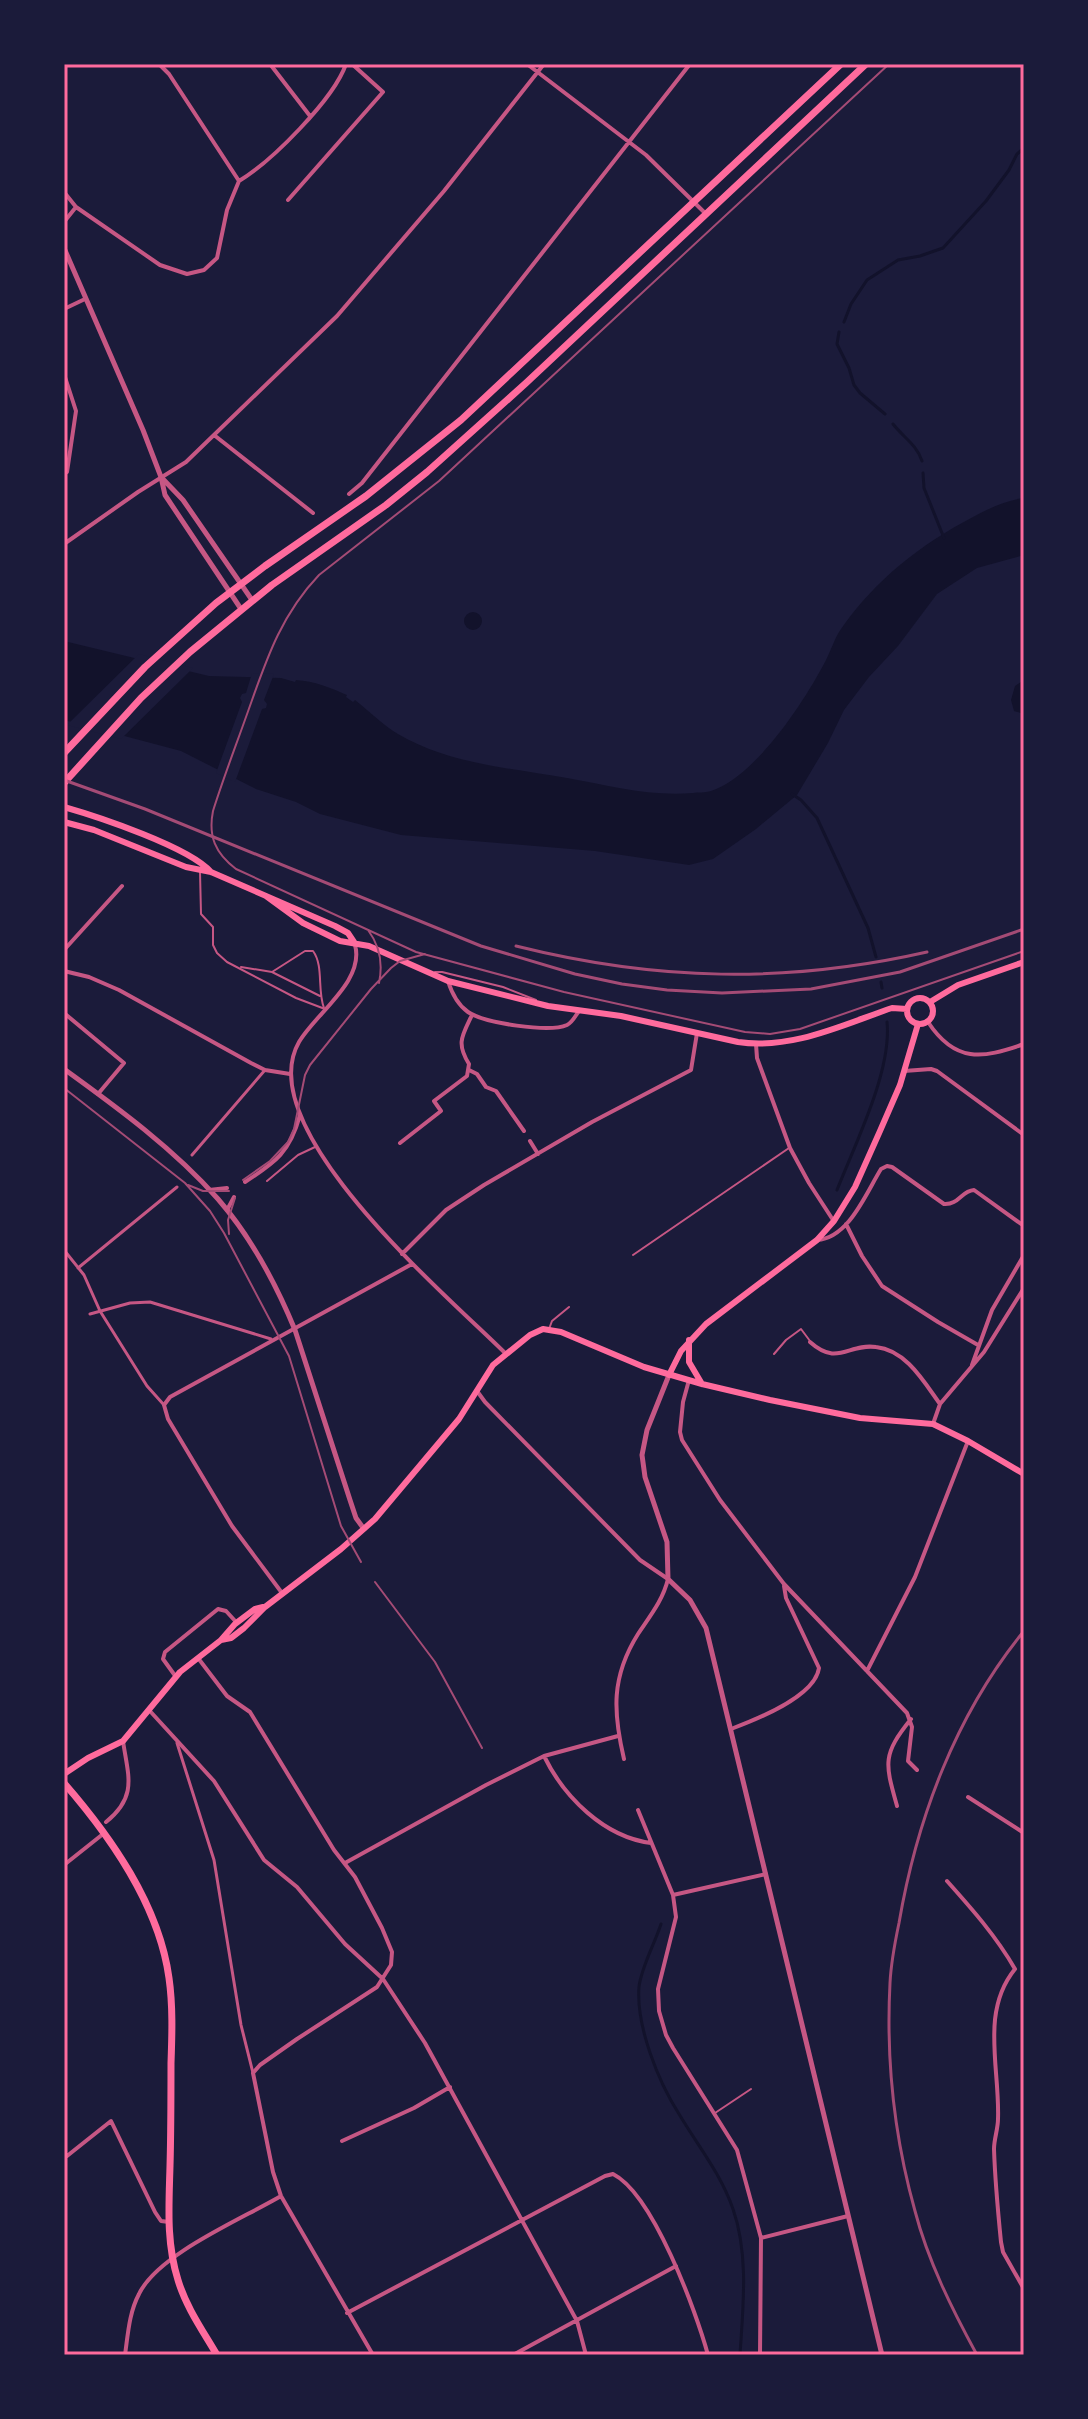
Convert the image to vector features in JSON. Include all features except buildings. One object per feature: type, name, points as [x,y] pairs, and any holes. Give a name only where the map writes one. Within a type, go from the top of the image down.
[{"type":"main road","points":[[64,753],[169,644],[241,584],[366,496],[447,432],[841,64]]},
{"type":"main road","points":[[64,783],[102,739],[190,652],[252,600],[386,505],[427,472],[866,64]]},
{"type":"main road","points":[[64,807],[122,826],[168,846],[202,862],[211,872]]},
{"type":"main road","points":[[64,822],[94,830],[200,871],[211,872],[344,930],[354,942]]},
{"type":"main road","points":[[266,896],[303,923],[340,941],[369,946],[448,981],[548,1006],[621,1016],[747,1043],[793,1041],[892,1008],[907,1009]]},
{"type":"main road","points":[[930,1002],[958,985],[1024,962]]},
{"type":"main road","points":[[918,998],[930,1002],[934,1010],[928,1022],[918,1024],[909,1018],[907,1009],[910,1003],[918,998]]},
{"type":"main road","points":[[669,1375],[689,1340],[721,1311],[817,1240],[834,1221],[855,1187],[880,1131],[904,1071],[918,1024]]},
{"type":"main road","points":[[221,1640],[231,1638],[282,1593],[364,1529],[387,1506],[462,1415],[487,1373],[533,1333],[549,1329],[669,1375],[702,1384],[860,1418],[933,1424],[1024,1474]]},
{"type":"main road","points":[[689,1340],[689,1362],[702,1384]]},
{"type":"main road","points":[[64,1774],[75,1765],[123,1741],[176,1677],[237,1623],[255,1609],[265,1607]]},
{"type":"main road","points":[[64,1783],[104,1833],[149,1911],[157,1933],[169,1978],[172,2037],[169,2222],[172,2258],[185,2297],[217,2355]]},
{"type":"street","points":[[159,64],[169,74],[239,181]]},
{"type":"street","points":[[270,64],[310,116]]},
{"type":"street","points":[[64,192],[76,207],[160,265],[173,272],[187,274],[204,270],[217,258],[227,210],[239,181],[270,159],[330,95],[349,64],[383,92],[288,200]]},
{"type":"street","points":[[527,64],[629,142],[706,214]]},
{"type":"street","points":[[64,544],[186,462],[337,316],[444,191],[544,64]]},
{"type":"street","points":[[349,494],[362,483],[690,64]]},
{"type":"street","points":[[64,222],[76,207]]},
{"type":"street","points":[[64,248],[88,298],[161,477],[165,495],[241,609]]},
{"type":"street","points":[[64,309],[88,298]]},
{"type":"street","points":[[64,374],[76,411],[69,463],[64,473]]},
{"type":"street","points":[[214,435],[313,513]]},
{"type":"street","points":[[161,477],[183,500],[252,600]]},
{"type":"street","points":[[64,950],[122,886]]},
{"type":"street","points":[[354,942],[358,954],[355,970],[298,1044],[290,1074],[292,1092],[318,1146],[342,1184],[402,1254],[506,1354]]},
{"type":"street","points":[[64,971],[89,977],[119,990],[265,1070],[290,1074]]},
{"type":"street","points":[[448,981],[456,999],[472,1015],[507,1024],[554,1028],[572,1022],[579,1011]]},
{"type":"street","points":[[64,1013],[124,1063],[98,1094]]},
{"type":"street","points":[[472,1015],[460,1050],[469,1070],[477,1074],[486,1087],[496,1091],[524,1131]]},
{"type":"street","points":[[928,1022],[936,1034],[968,1055],[992,1055],[1024,1044]]},
{"type":"street","points":[[402,1254],[446,1210],[592,1122],[691,1070],[697,1032]]},
{"type":"street","points":[[756,1044],[757,1058],[790,1148],[834,1221]]},
{"type":"street","points":[[64,1069],[178,1158],[227,1210],[250,1242],[295,1330],[356,1518],[364,1529]]},
{"type":"street","points":[[192,1155],[265,1070]]},
{"type":"street","points":[[400,1143],[441,1111],[434,1101],[467,1076],[469,1070]]},
{"type":"street","points":[[904,1071],[937,1071],[1024,1135]]},
{"type":"street","points":[[245,1182],[271,1164],[289,1145],[300,1112]]},
{"type":"street","points":[[530,1141],[538,1154]]},
{"type":"street","points":[[817,1240],[829,1238],[846,1224],[881,1169],[887,1166],[944,1204],[957,1202],[968,1191],[974,1190],[1024,1226]]},
{"type":"street","points":[[78,1268],[177,1187]]},
{"type":"street","points":[[209,1190],[227,1188]]},
{"type":"street","points":[[167,1197],[172,1204]]},
{"type":"street","points":[[227,1210],[234,1197]]},
{"type":"street","points":[[846,1224],[882,1286],[978,1345]]},
{"type":"street","points":[[64,1250],[84,1275],[100,1311],[147,1386],[164,1405],[168,1419],[232,1526],[282,1593]]},
{"type":"street","points":[[971,1367],[992,1310],[1024,1255]]},
{"type":"street","points":[[164,1405],[170,1397],[412,1264]]},
{"type":"street","points":[[933,1424],[940,1404],[984,1352],[1024,1288]]},
{"type":"street","points":[[90,1314],[130,1303],[150,1302],[276,1341]]},
{"type":"street","points":[[810,1342],[821,1351],[837,1355],[865,1347],[882,1348],[915,1370],[940,1404]]},
{"type":"street","points":[[624,1759],[615,1705],[620,1673],[635,1639],[663,1595],[668,1579],[667,1542],[645,1477],[642,1455],[647,1430],[669,1375]]},
{"type":"street","points":[[689,1380],[680,1425],[682,1440],[720,1500],[784,1584],[911,1719],[908,1761],[917,1770]]},
{"type":"street","points":[[477,1391],[640,1560],[685,1593],[704,1621],[882,2355]]},
{"type":"street","points":[[867,1671],[915,1577],[968,1441]]},
{"type":"street","points":[[731,1729],[771,1714],[813,1682],[818,1674],[819,1668],[786,1598],[784,1584]]},
{"type":"street","points":[[176,1677],[163,1659],[168,1649],[218,1609],[226,1611],[237,1623]]},
{"type":"street","points":[[198,1658],[227,1696],[250,1712],[370,1904],[392,1952],[391,1965],[377,1987],[297,2039],[253,2073]]},
{"type":"street","points":[[149,1710],[202,1767],[230,1804],[264,1860],[297,1887],[345,1944],[383,1979],[450,2087],[577,2321],[586,2355]]},
{"type":"street","points":[[897,1806],[887,1760],[896,1737],[911,1719]]},
{"type":"street","points":[[345,1863],[544,1756],[618,1736]]},
{"type":"street","points":[[175,1739],[214,1860],[241,2025],[273,2172],[281,2196],[373,2355]]},
{"type":"street","points":[[106,1822],[122,1805],[130,1785],[123,1741]]},
{"type":"street","points":[[544,1756],[555,1777],[592,1816],[625,1837],[651,1843]]},
{"type":"street","points":[[968,1797],[1024,1833]]},
{"type":"street","points":[[638,1810],[673,1895],[676,1917],[658,1989],[659,2011],[666,2035],[737,2150],[761,2238],[760,2355]]},
{"type":"street","points":[[64,1865],[104,1833]]},
{"type":"street","points":[[673,1895],[766,1874]]},
{"type":"street","points":[[947,1881],[988,1928],[1015,1969]]},
{"type":"street","points":[[1024,1966],[1015,1969],[1004,1982],[997,2003],[994,2035],[998,2120],[994,2149],[1001,2242],[1003,2252],[1024,2289]]},
{"type":"street","points":[[342,2141],[414,2108],[450,2087]]},
{"type":"street","points":[[64,2153],[67,2156],[111,2121],[155,2212],[161,2221],[169,2222]]},
{"type":"street","points":[[347,2313],[521,2219],[613,2174],[641,2199],[676,2266],[708,2355]]},
{"type":"street","points":[[125,2355],[139,2293],[149,2278],[172,2258],[281,2196]]},
{"type":"street","points":[[761,2238],[849,2216]]},
{"type":"street","points":[[513,2355],[676,2266]]},
{"type":"lane","points":[[200,871],[201,914],[213,927],[214,949],[221,957],[305,1003],[325,1009]]},
{"type":"lane","points":[[272,972],[305,951],[313,951],[318,958],[320,996],[325,1009]]},
{"type":"lane","points":[[236,967],[272,972],[320,996]]},
{"type":"lane","points":[[428,973],[442,972],[503,987],[548,1006]]},
{"type":"lane","points":[[267,1181],[298,1155],[318,1146]]},
{"type":"lane","points":[[633,1255],[790,1148]]},
{"type":"lane","points":[[549,1329],[552,1321],[569,1307]]},
{"type":"lane","points":[[774,1354],[801,1329],[810,1342]]},
{"type":"lane","points":[[714,2114],[751,2089]]},
{"type":"shaded area","points":[[1024,498],[1024,555],[977,568],[937,594],[844,710],[797,795],[713,859],[689,865],[595,851],[401,835],[320,814],[296,802],[256,789],[181,751],[64,720],[64,641],[209,676],[281,678],[316,683],[347,695],[392,730],[418,744],[480,764],[645,792],[709,792],[744,771],[777,736],[816,678],[841,629],[884,579],[917,551],[954,528],[998,505]]},
{"type":"shaded area","points":[[473,612],[482,621],[473,630],[464,621]]},
{"type":"shaded area","points":[[1024,680],[1024,714],[1014,711],[1011,700],[1015,686]]},
{"type":"pier","points":[[139,654],[193,668],[121,739],[67,725]]},
{"type":"pier","points":[[252,673],[274,674],[264,700],[266,708],[262,709],[235,782],[216,773],[242,702],[240,698],[246,693]]},
{"type":"waterway","points":[[844,322],[851,304],[867,280],[898,260],[943,248],[986,201],[1024,148]]},
{"type":"waterway","points":[[839,332],[837,344],[854,385],[885,414]]},
{"type":"waterway","points":[[893,424],[922,461]]},
{"type":"waterway","points":[[923,473],[924,488],[944,538]]},
{"type":"waterway","points":[[792,794],[817,818],[868,928],[876,957]]},
{"type":"waterway","points":[[881,982],[882,988]]},
{"type":"waterway","points":[[837,1190],[878,1085],[884,1062],[887,1022]]},
{"type":"waterway","points":[[661,1924],[640,1980],[641,2019],[663,2086],[716,2172],[733,2209],[743,2263],[740,2355]]},
{"type":"tram line","points":[[889,64],[439,481],[319,575],[293,607],[267,660],[213,811],[213,836],[218,850],[236,869],[416,952],[564,992],[745,1032],[770,1034],[800,1029],[1024,951]]},
{"type":"tram line","points":[[368,930],[380,955],[379,983]]},
{"type":"tram line","points":[[243,1180],[270,1161],[288,1142],[310,1065],[371,989],[400,961],[425,954]]},
{"type":"tram line","points":[[64,1088],[185,1183],[210,1211],[224,1233],[289,1356],[341,1526],[361,1562]]},
{"type":"tram line","points":[[188,1185],[203,1191],[229,1191]]},
{"type":"tram line","points":[[229,1234],[228,1220],[235,1198]]},
{"type":"tram line","points":[[375,1582],[435,1662],[482,1748]]},
{"type":"railway","points":[[64,780],[145,809],[481,946],[575,974],[622,984],[722,993],[811,989],[900,972],[1024,929]]},
{"type":"railway","points":[[516,946],[619,966],[721,974],[823,969],[927,952]]},
{"type":"railway","points":[[977,2355],[934,2266],[920,2230],[908,2183],[893,2097],[889,2040],[890,1983],[907,1884],[943,1769],[978,1697],[1024,1631]]}]
